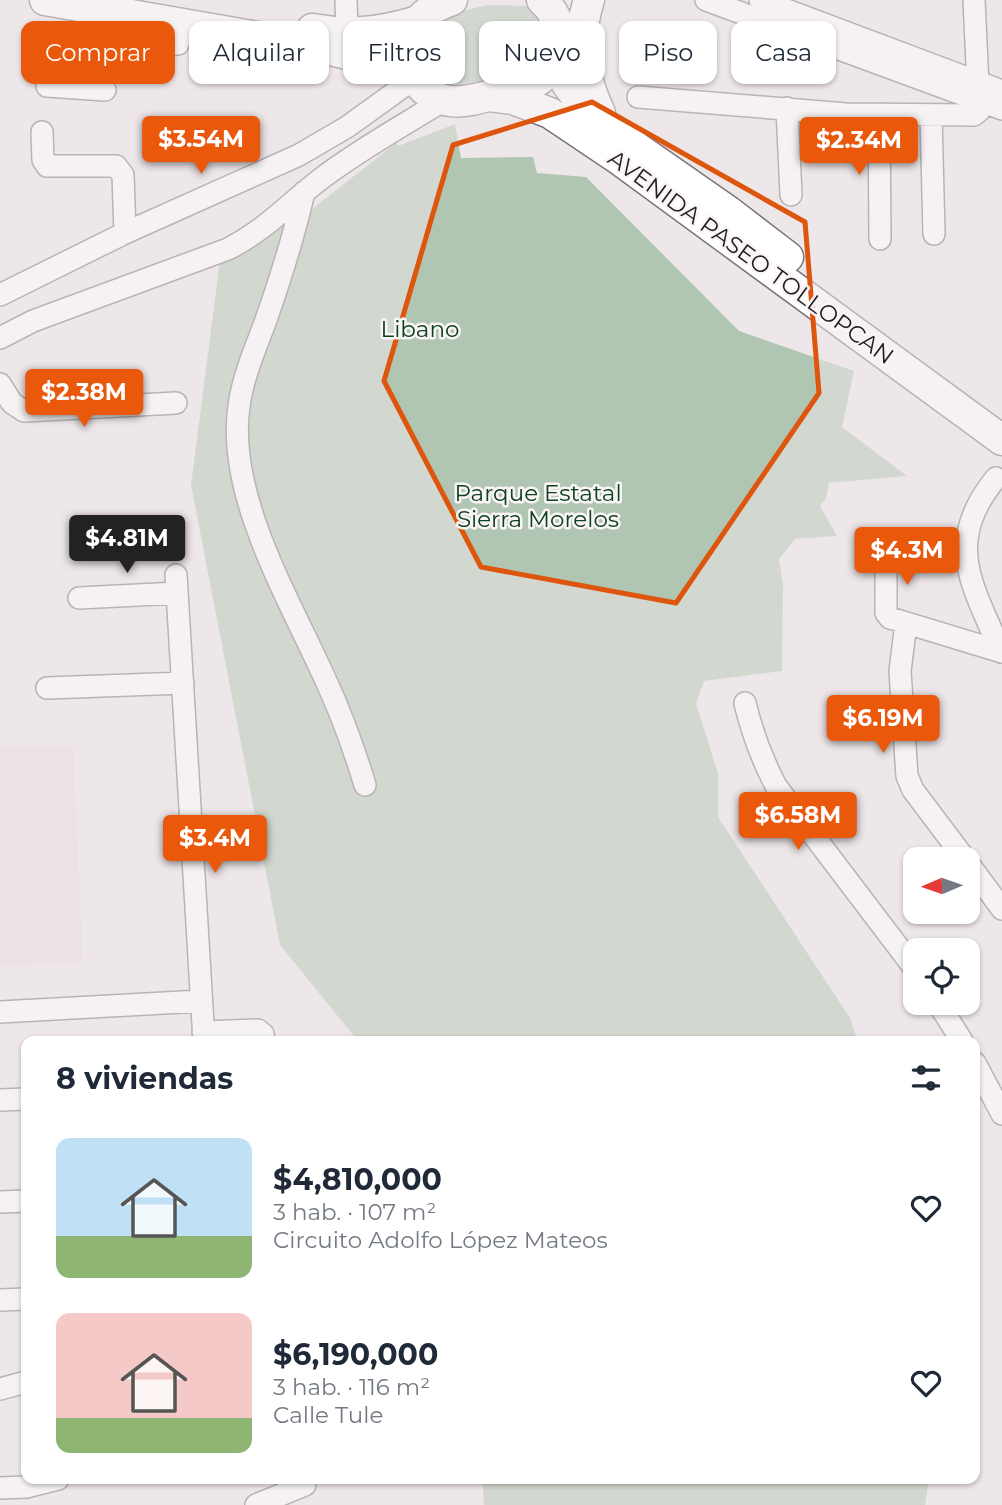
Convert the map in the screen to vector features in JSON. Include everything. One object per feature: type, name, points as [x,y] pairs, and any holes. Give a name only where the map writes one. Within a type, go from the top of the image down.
[{"type":"highway","points":[[45,0],[343,54]]},
{"type":"highway","points":[[142,0],[343,32]]},
{"type":"highway","points":[[418,21],[435,6],[452,0]]},
{"type":"highway","name":"AVENIDA PASEO TOLLOPCAN","points":[[542,0],[557,21]]},
{"type":"highway","points":[[589,0],[583,24],[583,63],[606,126]]},
{"type":"highway","points":[[419,84],[444,100],[467,101],[532,84]]},
{"type":"highway","name":"AVENIDA PASEO TOLLOPCAN","points":[[567,84],[573,95],[606,126],[728,211],[1002,415]]},
{"type":"highway","name":"AVENIDA PASEO TOLLOPCAN","points":[[489,96],[513,99],[550,113],[1002,440]]},
{"type":"street","points":[[346,0],[347,21]]},
{"type":"street","points":[[569,21],[584,0]]},
{"type":"street","points":[[706,0],[979,92],[1002,91]]},
{"type":"street","points":[[760,0],[979,92],[1002,109]]},
{"type":"street","points":[[638,97],[879,115],[974,115],[979,111],[979,92],[974,0]]},
{"type":"street","points":[[47,86],[97,89],[86,8]]},
{"type":"street","points":[[175,44],[178,44],[183,24]]},
{"type":"street","points":[[0,295],[125,233],[299,155],[370,111],[400,84]]},
{"type":"street","points":[[0,338],[33,321],[228,249],[267,225],[323,177],[444,100]]},
{"type":"street","points":[[787,108],[791,195]]},
{"type":"street","points":[[879,115],[880,239]]},
{"type":"street","points":[[931,116],[934,234]]},
{"type":"street","points":[[42,132],[43,160],[47,166],[120,168],[123,175],[125,233]]},
{"type":"street","points":[[304,192],[286,263],[244,382],[237,423],[239,449],[246,491],[255,522],[349,732],[365,785]]},
{"type":"street","points":[[0,384],[12,402],[24,411],[176,403]]},
{"type":"street","points":[[996,478],[973,511],[966,546],[967,567],[1001,652]]},
{"type":"street","points":[[886,565],[886,613],[890,618],[1001,652]]},
{"type":"street","points":[[79,598],[176,584],[203,1036]]},
{"type":"street","points":[[906,623],[901,671],[907,776],[913,790],[956,847]]},
{"type":"street","points":[[47,688],[183,683]]},
{"type":"street","points":[[745,703],[752,733],[776,786],[903,953]]},
{"type":"street","points":[[980,880],[1002,909]]},
{"type":"street","points":[[0,1012],[201,1001]]},
{"type":"street","points":[[946,1015],[959,1036]]},
{"type":"street","points":[[211,1036],[258,1030],[263,1036]]},
{"type":"street","points":[[980,1072],[1002,1114]]},
{"type":"street","points":[[0,1100],[21,1099]]},
{"type":"street","points":[[0,1202],[21,1201]]},
{"type":"street","points":[[0,1300],[21,1299]]},
{"type":"street","points":[[0,1389],[21,1383]]},
{"type":"street","points":[[0,1488],[38,1484]]},
{"type":"street","points":[[256,1505],[307,1490]]},
{"type":"highlighted area","points":[[592,102],[805,222],[819,393],[676,603],[481,567],[384,381],[453,145]]},
{"type":"shaded area","points":[[0,748],[73,748],[83,961],[0,966]]},
{"type":"green space","points":[[487,5],[527,6],[536,11],[541,21],[479,21],[479,81],[465,84],[465,21],[441,21]]},
{"type":"green space","name":"Parque Estatal Sierra Morelos","points":[[455,124],[461,158],[533,157],[537,173],[586,177],[739,331],[854,371],[842,427],[907,476],[829,483],[826,498],[820,506],[837,536],[795,539],[779,559],[783,585],[782,671],[704,681],[696,704],[718,773],[718,817],[850,1018],[856,1036],[354,1036],[280,945],[191,485],[220,260],[312,209],[396,143],[398,146]]},
{"type":"green space","points":[[482,1484],[928,1484],[925,1505],[484,1505]]},
{"type":"park label","name":"Libano","points":[[420,329]]}]
